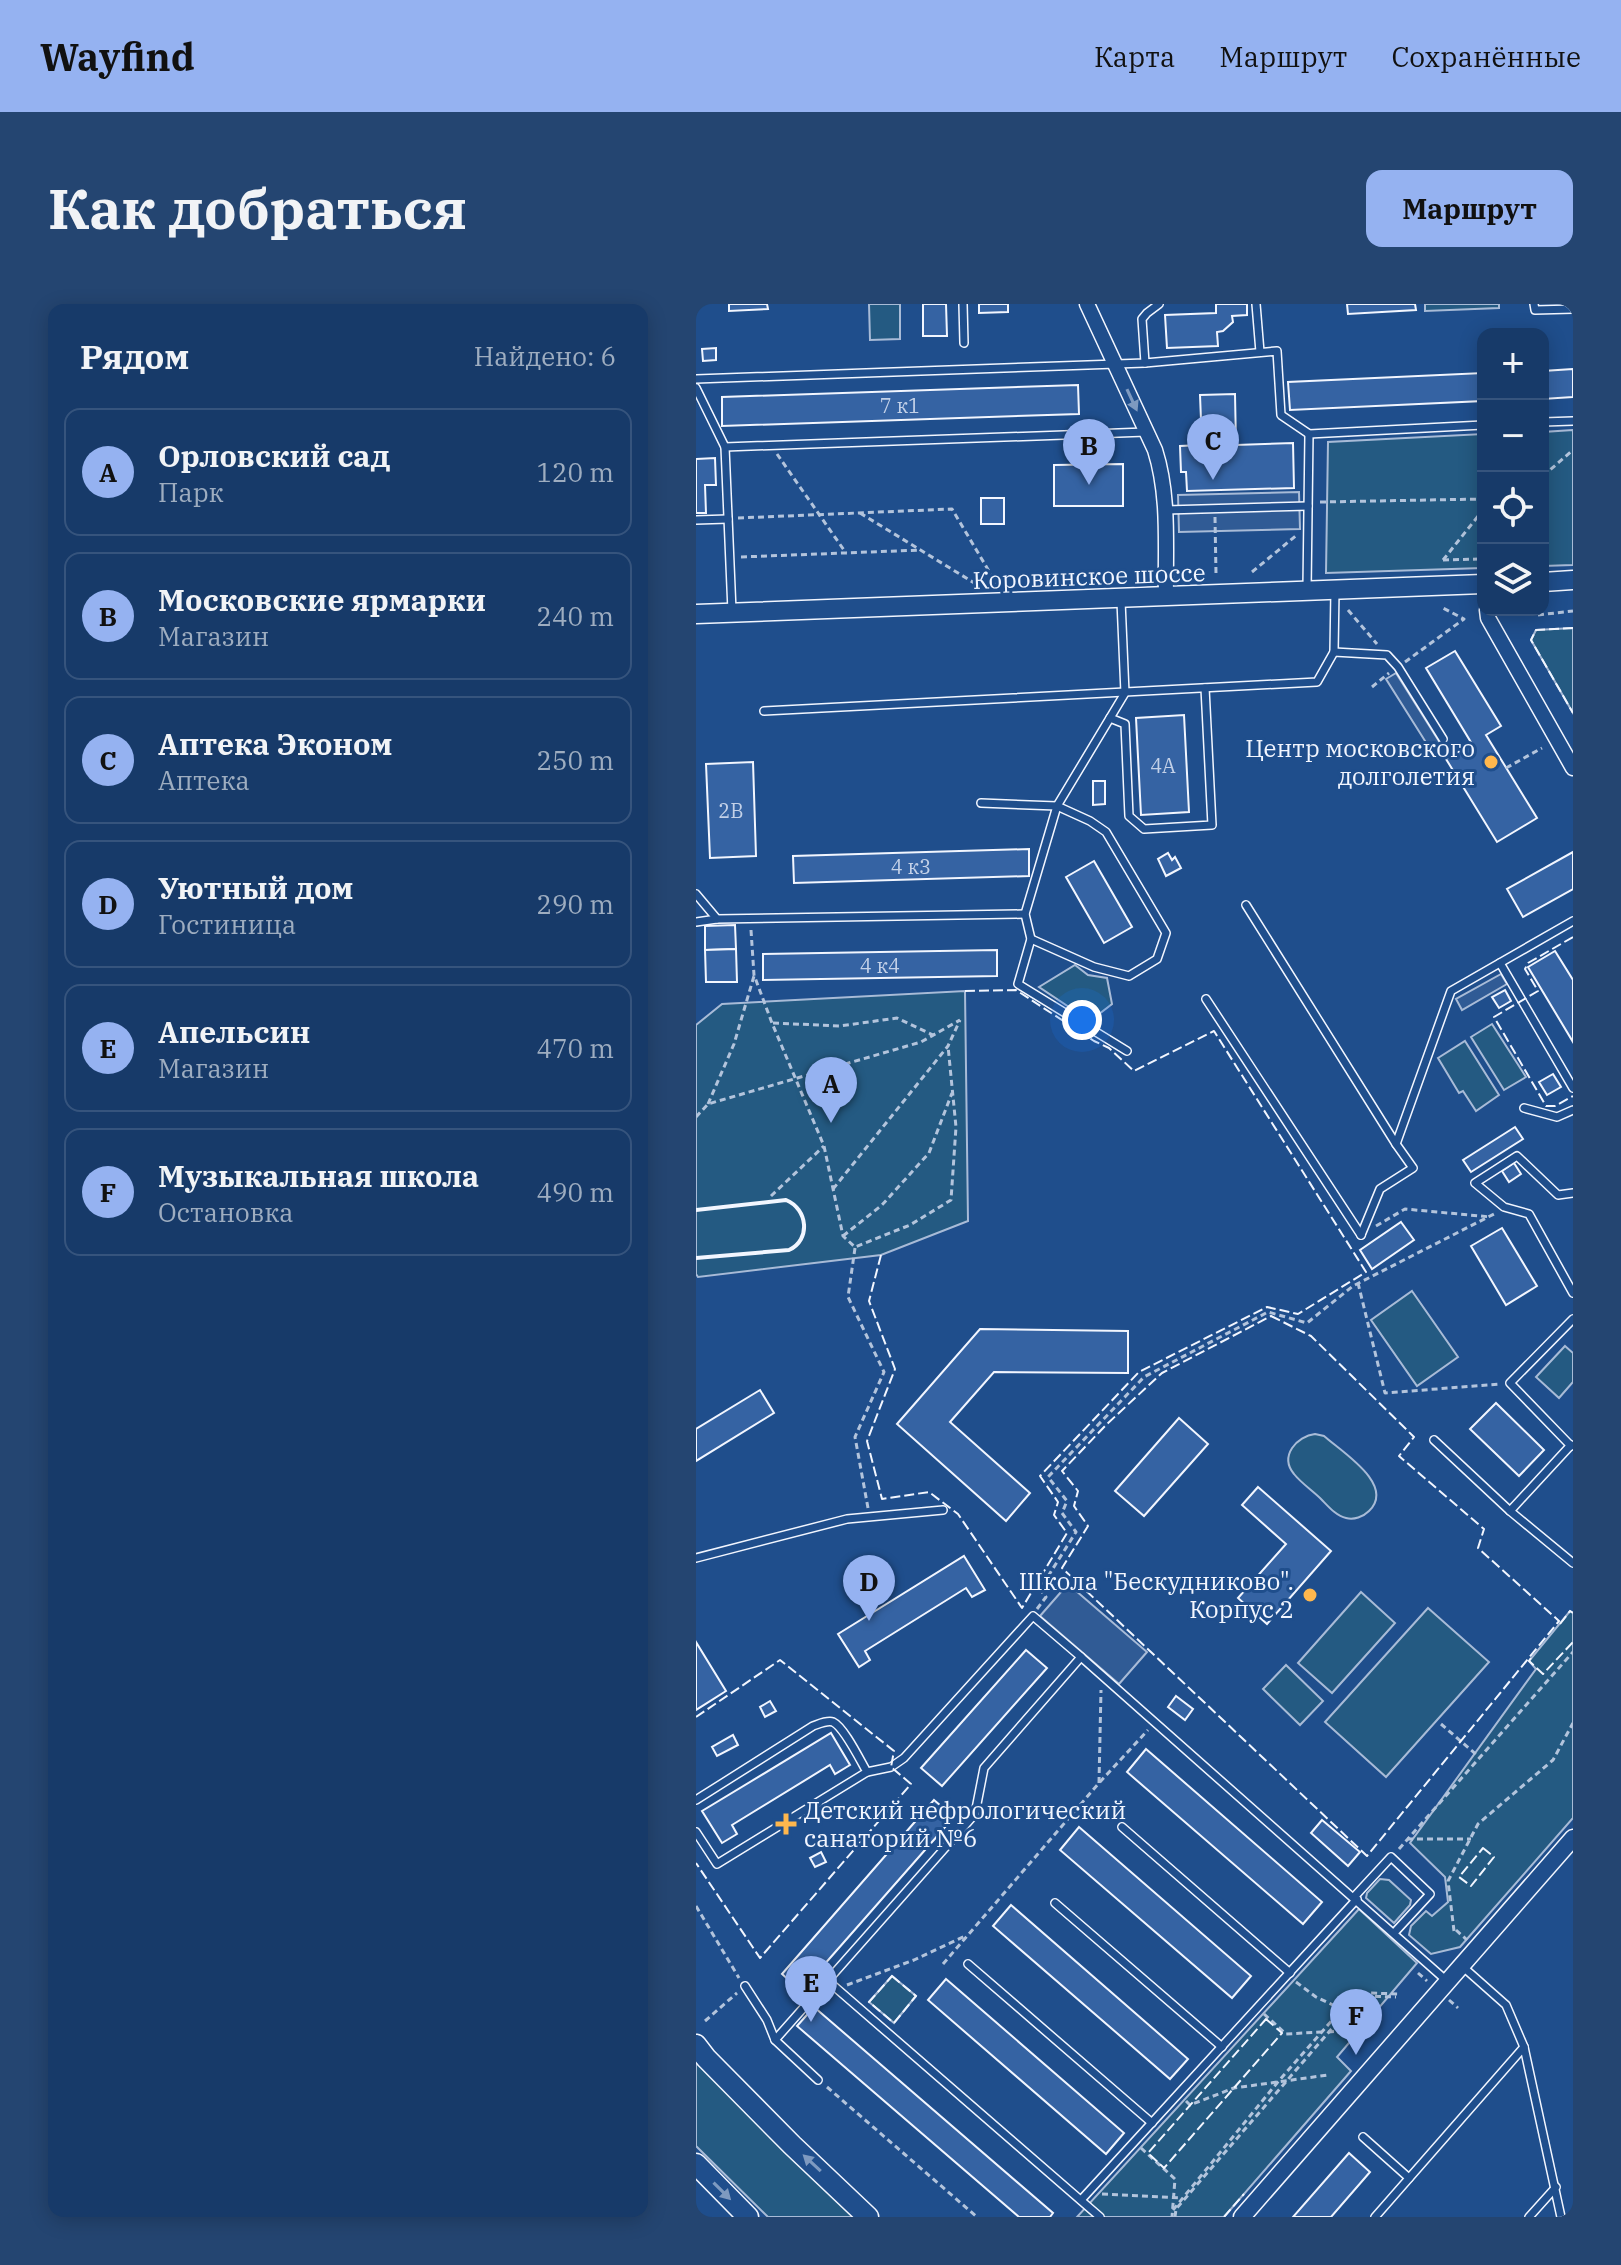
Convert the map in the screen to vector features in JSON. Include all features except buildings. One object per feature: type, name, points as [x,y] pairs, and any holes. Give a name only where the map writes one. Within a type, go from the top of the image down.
[{"type":"main road","points":[[1549,582],[1573,580]]},
{"type":"main road","name":"Коровинское шоссе","points":[[696,614],[1477,584]]},
{"type":"main road","points":[[696,2045],[792,2145],[868,2217]]},
{"type":"main road","points":[[696,2164],[748,2217]]},
{"type":"street","points":[[1087,304],[1160,466],[1164,488],[1166,597]]},
{"type":"street","points":[[1488,616],[1573,768]]},
{"type":"street","points":[[1242,2217],[1573,1838]]},
{"type":"lane","points":[[963,304],[964,343]]},
{"type":"lane","points":[[1145,363],[1142,319],[1159,304]]},
{"type":"lane","points":[[1256,304],[1260,352]]},
{"type":"lane","points":[[1534,304],[1535,310],[1573,309]]},
{"type":"lane","points":[[696,379],[1145,363],[1277,351],[1281,415],[1309,434],[1477,425]]},
{"type":"lane","points":[[696,388],[725,447],[732,613]]},
{"type":"lane","points":[[1549,422],[1573,421]]},
{"type":"lane","points":[[725,447],[1147,432]]},
{"type":"lane","points":[[1307,591],[1309,434]]},
{"type":"lane","points":[[1165,510],[1308,504]]},
{"type":"lane","points":[[696,520],[728,519]]},
{"type":"lane","points":[[764,711],[1317,682],[1334,652],[1335,590]]},
{"type":"lane","points":[[1121,599],[1125,693],[1057,806],[1025,914],[1031,939],[1018,984],[1127,1051]]},
{"type":"lane","points":[[1334,652],[1387,655],[1398,667],[1443,739]]},
{"type":"lane","points":[[1110,718],[1125,724],[1129,816],[1144,829],[1212,825],[1205,688]]},
{"type":"lane","points":[[981,803],[1057,806],[1106,832],[1166,933],[1157,959],[1129,976],[1094,967],[1031,939]]},
{"type":"lane","points":[[696,894],[717,919]]},
{"type":"lane","points":[[1246,905],[1413,1168],[1380,1189],[1361,1235]]},
{"type":"lane","points":[[696,922],[717,919],[1025,914]]},
{"type":"lane","points":[[1396,1144],[1451,991],[1573,921]]},
{"type":"lane","points":[[1500,963],[1573,1088]]},
{"type":"lane","points":[[1206,999],[1361,1235]]},
{"type":"lane","points":[[1524,1108],[1557,1117],[1573,1110]]},
{"type":"lane","points":[[1573,1193],[1558,1195],[1517,1156],[1475,1183],[1504,1207],[1529,1214],[1573,1293]]},
{"type":"lane","points":[[1510,1511],[1572,1444],[1510,1383],[1573,1319]]},
{"type":"lane","points":[[1434,1440],[1510,1511],[1573,1563]]},
{"type":"lane","points":[[696,1558],[847,1519],[943,1510]]},
{"type":"lane","points":[[696,1832],[717,1864],[867,1772],[891,1767],[904,1758],[1033,1616],[1157,1722],[1448,1982]]},
{"type":"lane","points":[[775,2040],[975,1814],[984,1768],[1081,1657]]},
{"type":"lane","points":[[696,1800],[813,1726],[829,1721],[835,1723],[846,1737],[867,1772]]},
{"type":"lane","points":[[1122,1827],[1289,1974]]},
{"type":"lane","points":[[1084,2197],[1289,1974],[1391,1857],[1430,1894],[1394,1933]]},
{"type":"lane","points":[[1055,1903],[1222,2047]]},
{"type":"lane","points":[[968,1964],[1152,2123]]},
{"type":"lane","points":[[1462,1966],[1506,2005],[1524,2047],[1561,2217]]},
{"type":"lane","points":[[828,1981],[1084,2197],[1100,2217]]},
{"type":"lane","points":[[745,1986],[767,2020],[775,2040],[818,2080]]},
{"type":"lane","points":[[1375,2217],[1524,2047]]},
{"type":"lane","points":[[1363,2137],[1409,2178]]},
{"type":"lane","points":[[1529,2217],[1556,2187]]},
{"type":"path","points":[[771,445],[846,553]]},
{"type":"path","points":[[1548,472],[1573,450]]},
{"type":"path","points":[[1308,504],[1477,499]]},
{"type":"path","points":[[1215,508],[1216,574]]},
{"type":"path","points":[[728,519],[952,509],[996,583]]},
{"type":"path","points":[[860,513],[976,584]]},
{"type":"path","points":[[1477,518],[1443,560],[1477,559]]},
{"type":"path","points":[[1252,572],[1308,527]]},
{"type":"path","points":[[729,558],[921,550]]},
{"type":"path","points":[[1372,687],[1464,619],[1443,608]]},
{"type":"path","points":[[1348,610],[1387,655]]},
{"type":"path","points":[[1549,614],[1573,611]]},
{"type":"path","points":[[1506,768],[1542,748]]},
{"type":"path","points":[[750,920],[754,975],[824,1146],[843,1236],[855,1247]]},
{"type":"path","points":[[696,1117],[708,1104],[734,1044],[754,975]]},
{"type":"path","points":[[772,1023],[840,1026],[897,1018],[933,1035]]},
{"type":"path","points":[[708,1104],[921,1042],[960,1020],[948,1046],[832,1189]]},
{"type":"path","points":[[855,1247],[910,1225],[951,1200],[956,1127],[948,1046]]},
{"type":"path","points":[[843,1236],[882,1205],[929,1153],[952,1091]]},
{"type":"path","points":[[771,1196],[824,1146]]},
{"type":"path","points":[[1033,1616],[1046,1597],[1040,1589],[1076,1532],[1062,1513],[1067,1501],[1048,1477],[1144,1377],[1268,1312],[1307,1323],[1358,1283],[1491,1217],[1504,1207]]},
{"type":"path","points":[[1361,1235],[1405,1209],[1491,1217]]},
{"type":"path","points":[[855,1247],[848,1297],[884,1372],[855,1437],[870,1516]]},
{"type":"path","points":[[1358,1283],[1385,1393],[1510,1383]]},
{"type":"path","points":[[1391,1857],[1573,1652]]},
{"type":"path","points":[[1099,1783],[1101,1674]]},
{"type":"path","points":[[943,1964],[1099,1783],[1157,1722]]},
{"type":"path","points":[[1467,1940],[1455,1930],[1448,1881],[1478,1824],[1553,1760],[1573,1723]]},
{"type":"path","points":[[1441,1724],[1479,1757]]},
{"type":"path","points":[[1407,1839],[1471,1839]]},
{"type":"path","points":[[696,1906],[745,1986],[705,2021]]},
{"type":"path","points":[[836,1989],[914,1960],[968,1934]]},
{"type":"path","points":[[1418,1973],[1430,1984]]},
{"type":"path","points":[[1289,1974],[1316,1997],[1373,2024]]},
{"type":"path","points":[[1173,2210],[1277,2083],[1344,2010],[1364,1996],[1398,1996]]},
{"type":"path","points":[[1449,2000],[1458,2008]]},
{"type":"path","points":[[1258,2008],[1286,2034],[1368,2029]]},
{"type":"path","points":[[1174,2217],[1176,2209],[1344,2010]]},
{"type":"path","points":[[1179,2094],[1190,2105],[1234,2088],[1328,2075]]},
{"type":"path","points":[[818,2080],[977,2217]]},
{"type":"path","points":[[1134,2142],[1175,2179],[1174,2217]]},
{"type":"path","points":[[1084,2197],[1183,2198]]},
{"type":"shaded area","points":[[869,304],[900,304],[900,339],[870,340]]},
{"type":"shaded area","points":[[1425,304],[1499,304],[1499,308],[1425,311]]},
{"type":"shaded area","points":[[1573,430],[1573,565],[1549,566],[1549,432]]},
{"type":"shaded area","points":[[1477,434],[1477,568],[1326,573],[1328,442]]},
{"type":"shaded area","points":[[1299,492],[1300,529],[1179,532],[1178,495]]},
{"type":"shaded area","points":[[1573,628],[1573,713],[1531,640],[1536,630]]},
{"type":"shaded area","points":[[1396,673],[1442,746],[1432,752],[1386,679]]},
{"type":"shaded area","points":[[1075,965],[1088,975],[1107,978],[1112,1004],[1090,1021],[1039,987]]},
{"type":"shaded area","points":[[1501,974],[1507,984],[1462,1010],[1456,999]]},
{"type":"shaded area","points":[[965,991],[968,1221],[881,1255],[698,1277],[696,1025],[722,1004]]},
{"type":"shaded area","points":[[1492,1024],[1526,1077],[1504,1090],[1471,1037]]},
{"type":"shaded area","points":[[1465,1041],[1499,1095],[1476,1111],[1463,1091],[1459,1093],[1438,1058]]},
{"type":"shaded area","points":[[1412,1291],[1458,1357],[1417,1386],[1371,1320]]},
{"type":"shaded area","points":[[1565,1346],[1573,1353],[1573,1382],[1559,1398],[1536,1377]]},
{"type":"shaded area","points":[[1315,1434],[1324,1436],[1371,1480],[1376,1501],[1364,1515],[1352,1519],[1339,1515],[1294,1474],[1288,1460],[1292,1448],[1302,1439]]},
{"type":"shaded area","points":[[1068,1584],[1147,1652],[1119,1684],[1040,1616]]},
{"type":"shaded area","points":[[1361,1592],[1395,1623],[1332,1693],[1298,1663]]},
{"type":"shaded area","points":[[1428,1608],[1489,1662],[1386,1777],[1325,1722]]},
{"type":"shaded area","points":[[1570,1611],[1573,1613],[1573,1818],[1460,1947],[1431,1954],[1409,1935],[1411,1926],[1426,1911],[1432,1916],[1448,1902],[1445,1877],[1410,1843],[1536,1669],[1529,1661]]},
{"type":"shaded area","points":[[1286,1665],[1323,1701],[1300,1725],[1263,1689]]},
{"type":"shaded area","points":[[1380,1879],[1389,1880],[1411,1900],[1394,1923],[1366,1898]]},
{"type":"shaded area","points":[[1359,1909],[1417,1963],[1337,2057],[1351,2071],[1224,2217],[1077,2217]]},
{"type":"shaded area","points":[[892,1976],[916,1996],[894,2023],[869,2002]]},
{"type":"shaded area","points":[[696,2057],[771,2138],[854,2217],[768,2217],[696,2146]]},
{"type":"fence","points":[[1573,628],[1536,630],[1531,640],[1573,713]]},
{"type":"fence","points":[[1573,937],[1528,963],[1525,969],[1538,991],[1494,1017],[1546,1106],[1555,1106],[1573,1096]]},
{"type":"fence","points":[[881,1255],[869,1301],[895,1369],[867,1441],[882,1499],[929,1492],[958,1514],[1022,1608],[1067,1533],[1054,1515],[1058,1502],[1040,1476],[1139,1372],[1267,1307],[1298,1314],[1366,1272],[1214,1031],[1134,1071],[1109,1048],[1016,990],[965,991]]},
{"type":"fence","points":[[1271,1316],[1311,1336],[1414,1437],[1399,1456],[1484,1529],[1478,1548],[1559,1621],[1367,1856],[1062,1568],[1088,1526],[1074,1506],[1078,1491],[1062,1471],[1162,1373],[1271,1316]]},
{"type":"fence","points":[[1560,1624],[1570,1611],[1573,1613]]},
{"type":"fence","points":[[1531,1658],[1529,1661],[1543,1674],[1573,1642]]},
{"type":"fence","points":[[696,1717],[780,1660],[894,1751],[891,1767],[911,1784],[760,1958],[696,1863]]},
{"type":"fence","points":[[1483,1848],[1494,1857],[1471,1886],[1459,1877],[1483,1848]]},
{"type":"fence","points":[[892,1976],[916,1996],[894,2023],[869,2002],[892,1976]]},
{"type":"fence","points":[[1266,2019],[1282,2033],[1164,2168],[1148,2153],[1266,2019]]},
{"type":"fence","points":[[1224,2217],[1244,2194]]},
{"type":"wall","points":[[696,1210],[786,1200],[799,1210],[804,1225],[801,1239],[789,1250],[696,1258]]},
{"type":"place","name":"Аптека Эконом","points":[[1213,480]]},
{"type":"place","name":"Московские ярмарки","points":[[1089,485]]},
{"type":"place","name":"Центр московского долголетия","points":[[1491,762]]},
{"type":"place","name":"Орловский сад","points":[[831,1123]]},
{"type":"place","name":"Школа \"Бескудниково\". Корпус 2","points":[[1310,1595]]},
{"type":"place","name":"Уютный дом","points":[[869,1621]]},
{"type":"place","name":"Детский нефрологический санаторий №6","points":[[786,1824]]},
{"type":"place","name":"Апельсин","points":[[811,2022]]},
{"type":"place","name":"Музыкальная школа","points":[[1356,2055]]}]
